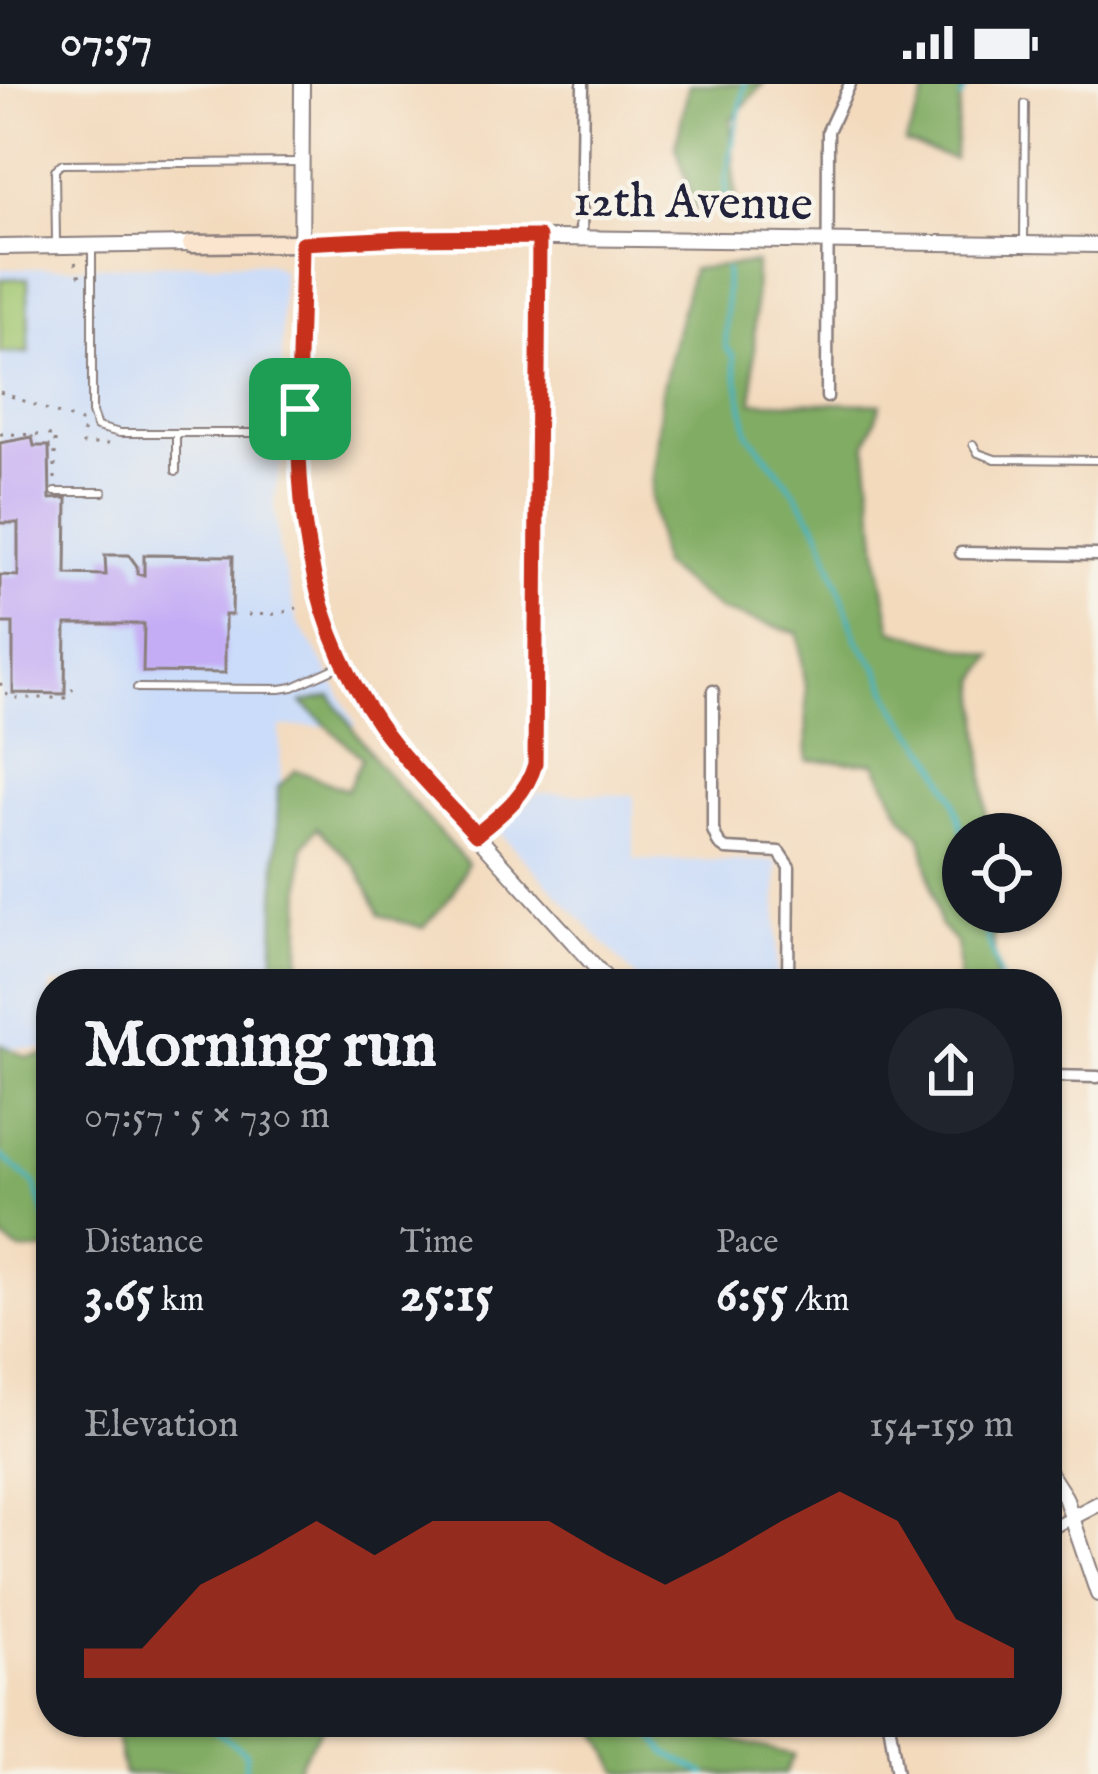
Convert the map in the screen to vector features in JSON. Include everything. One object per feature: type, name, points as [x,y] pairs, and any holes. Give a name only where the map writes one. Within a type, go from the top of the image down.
[{"type":"main road","name":"12th Avenue","points":[[191,244],[302,243]]},
{"type":"street","points":[[302,84],[302,517],[320,604],[344,664],[378,722],[597,969]]},
{"type":"street","points":[[581,238],[584,84]]},
{"type":"street","points":[[827,397],[828,131],[850,84]]},
{"type":"street","points":[[476,835],[518,797],[535,764],[539,237]]},
{"type":"street","name":"12th Avenue","points":[[302,243],[539,237],[1098,245]]},
{"type":"street","name":"12th Avenue","points":[[0,247],[191,244]]},
{"type":"street","points":[[961,553],[1098,555]]},
{"type":"street","points":[[713,691],[712,830],[726,850],[779,851],[789,868],[788,969]]},
{"type":"street","points":[[1062,1076],[1098,1076]]},
{"type":"street","points":[[1062,1492],[1098,1594]]},
{"type":"street","points":[[1062,1523],[1098,1504]]},
{"type":"street","points":[[891,1737],[897,1774]]},
{"type":"lane","points":[[1024,243],[1025,104]]},
{"type":"lane","points":[[56,246],[55,170],[61,164],[302,162]]},
{"type":"lane","points":[[92,245],[94,421],[103,430],[300,433]]},
{"type":"lane","points":[[176,433],[176,470]]},
{"type":"lane","points":[[973,444],[978,453],[995,459],[1098,460]]},
{"type":"lane","points":[[55,492],[104,492]]},
{"type":"lane","points":[[137,688],[280,689],[344,664]]},
{"type":"path","points":[[0,434],[55,435],[55,492]]},
{"type":"path","points":[[248,615],[297,608]]},
{"type":"path","points":[[0,683],[9,698],[65,698],[73,688]]},
{"type":"shaded area","points":[[252,262],[282,270],[282,458],[274,500],[279,550],[298,624],[357,726],[280,727],[284,969],[36,969],[36,1048],[0,1047],[0,269]]},
{"type":"shaded area","points":[[537,793],[634,795],[634,860],[777,861],[777,969],[628,969],[498,831]]},
{"type":"green space","points":[[689,84],[763,84],[731,120],[736,210],[695,209],[676,146]]},
{"type":"green space","points":[[929,84],[962,84],[954,159],[905,143]]},
{"type":"green space","points":[[756,263],[753,402],[881,404],[866,444],[892,630],[993,656],[978,679],[986,813],[942,813],[942,927],[921,837],[902,816],[875,763],[807,760],[806,688],[798,633],[721,611],[661,565],[651,496],[662,391],[692,269]]},
{"type":"green space","points":[[28,278],[29,353],[0,353],[0,279]]},
{"type":"green space","points":[[331,696],[377,763],[467,863],[454,893],[423,928],[380,915],[357,868],[317,827],[303,847],[299,969],[273,969],[278,787],[296,770],[347,790],[362,758],[302,703]]},
{"type":"green space","points":[[947,933],[993,933],[995,969],[958,969],[957,944]]},
{"type":"green space","points":[[0,1044],[26,1057],[36,1056],[36,1250],[20,1251],[0,1237]]},
{"type":"green space","points":[[116,1737],[316,1737],[293,1774],[124,1774]]},
{"type":"green space","points":[[600,1737],[725,1737],[794,1755],[785,1774],[619,1771]]},
{"type":"building","points":[[32,437],[34,446],[49,446],[50,499],[67,498],[66,574],[106,575],[105,555],[129,555],[137,574],[144,575],[144,555],[233,556],[232,615],[225,615],[225,673],[143,672],[144,624],[66,624],[65,694],[13,693],[13,623],[0,623],[0,575],[18,576],[18,523],[0,523],[0,443]]},
{"type":"waterway","points":[[726,206],[726,177],[745,84]]},
{"type":"waterway","points":[[961,98],[969,84]]},
{"type":"waterway","points":[[726,270],[726,347],[733,355],[748,433],[820,532],[857,640],[877,667],[897,710],[935,760],[957,813]]},
{"type":"waterway","points":[[986,933],[997,969]]},
{"type":"waterway","points":[[0,1155],[36,1187]]},
{"type":"waterway","points":[[224,1737],[246,1753],[245,1774]]},
{"type":"waterway","points":[[654,1737],[666,1753],[706,1774]]},
{"type":"route","points":[[539,237],[535,764],[518,797],[476,835],[378,722],[335,646],[305,542],[300,409],[302,243],[539,237]]}]
